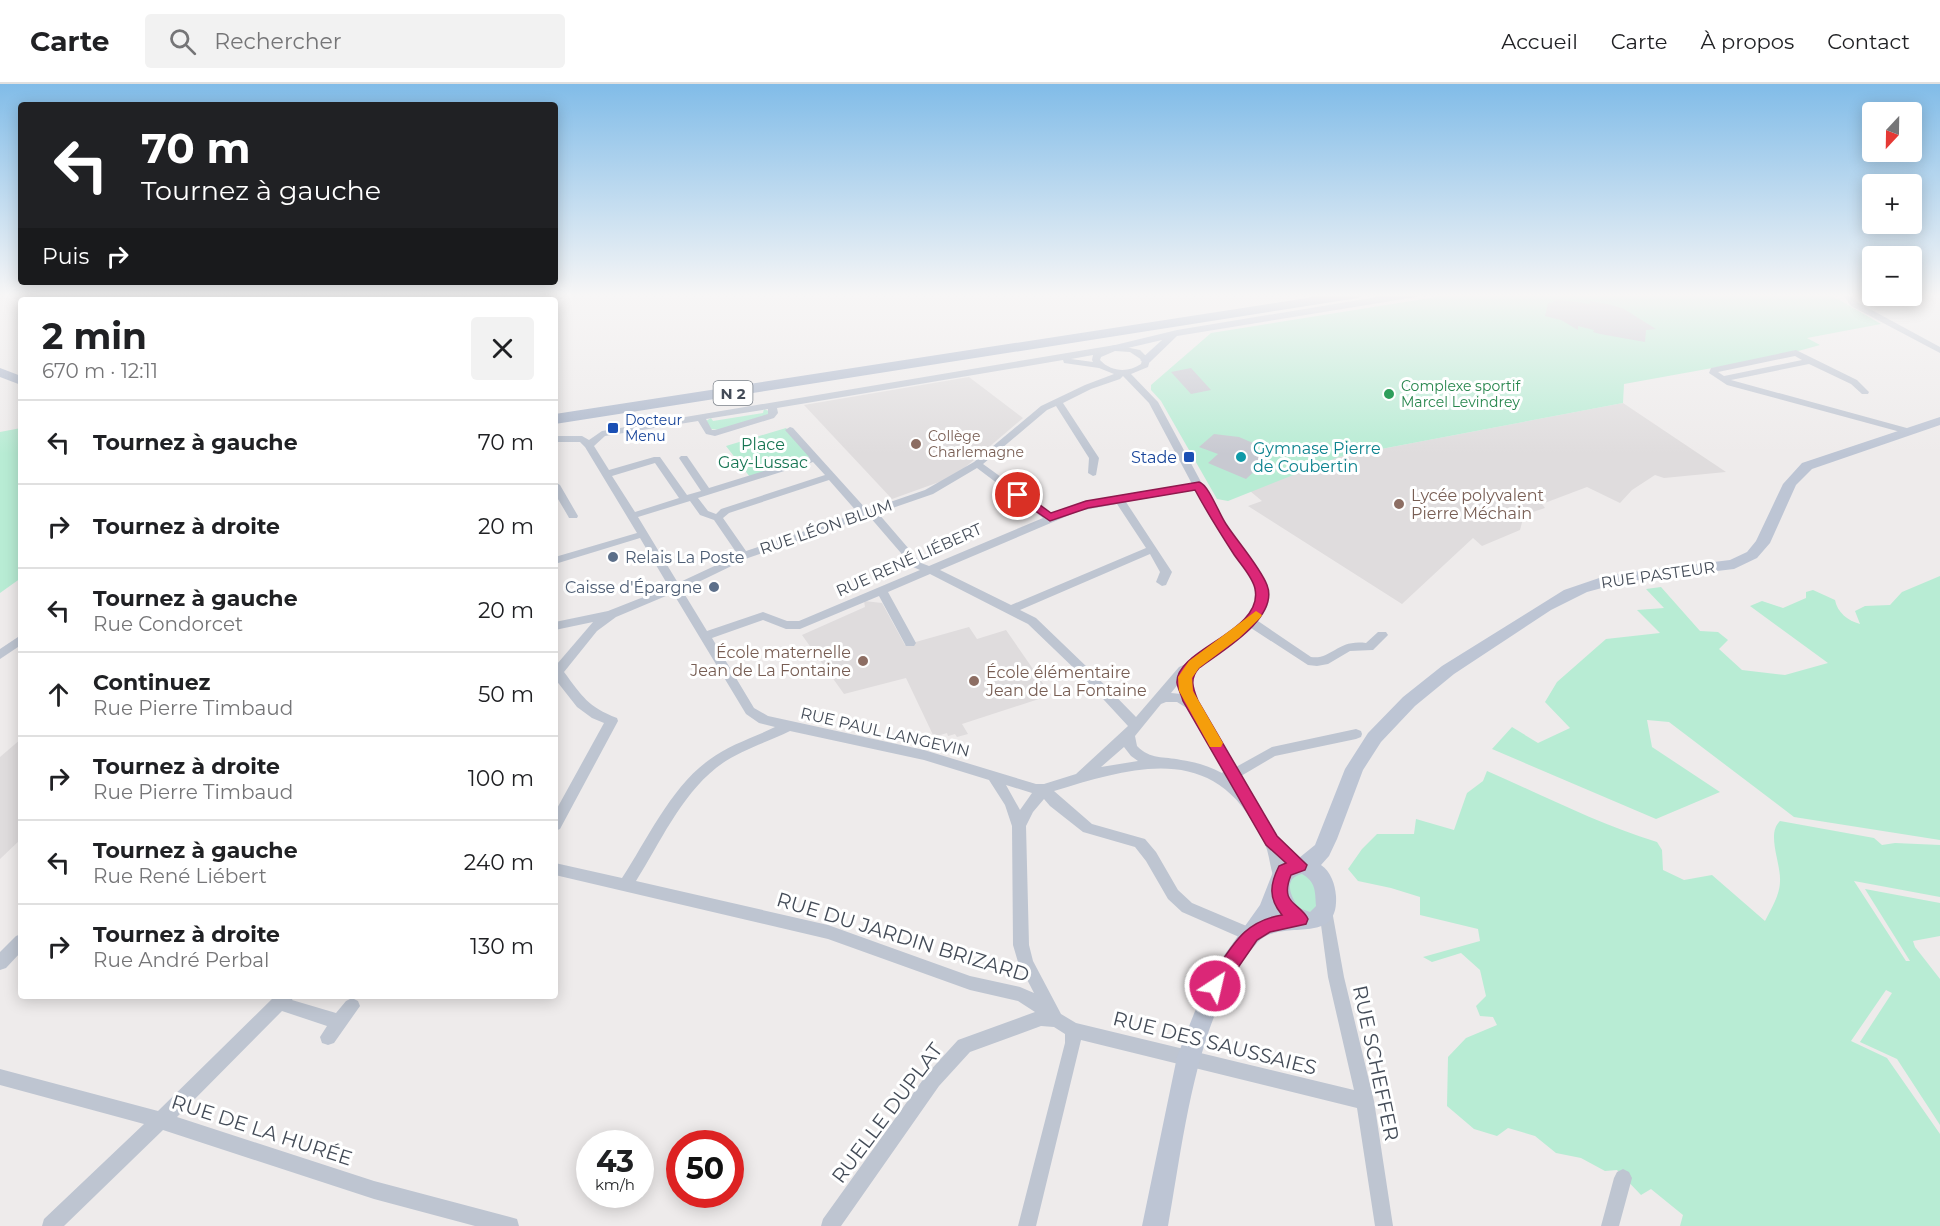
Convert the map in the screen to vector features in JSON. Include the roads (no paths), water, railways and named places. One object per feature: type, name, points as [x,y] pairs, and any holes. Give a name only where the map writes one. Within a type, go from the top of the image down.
[{"type":"main road","name":"N 2","points":[[558,418],[700,399],[1024,347]]},
{"type":"main road","points":[[1109,349],[1116,347]]},
{"type":"main road","points":[[1145,364],[1162,347]]},
{"type":"main road","points":[[0,372],[18,380]]},
{"type":"main road","name":"RUE PASTEUR","points":[[1301,865],[1318,856],[1347,783],[1366,748],[1409,701],[1456,664],[1557,600],[1587,586],[1609,580],[1734,564],[1752,555],[1764,543],[1790,484],[1807,466],[1940,421]]},
{"type":"main road","name":"RUE PASTEUR","points":[[1324,881],[1325,843]]},
{"type":"main road","points":[[1155,1226],[1188,1057],[1215,986],[1274,900],[1285,871],[1301,865],[1319,873],[1324,881],[1326,910],[1315,920],[1300,919],[1266,925],[1251,935]]},
{"type":"main road","points":[[1280,882],[1282,903],[1300,919]]},
{"type":"street","points":[[1102,382],[1108,374],[1098,363],[1097,356],[1109,349]]},
{"type":"street","points":[[558,439],[582,439],[589,445],[602,434],[1109,349],[1136,351],[1145,364]]},
{"type":"street","points":[[1865,392],[1854,382],[1796,353],[1714,370],[1713,373],[1730,383],[1911,432]]},
{"type":"street","points":[[1050,360],[1103,367],[1122,372],[1143,390]]},
{"type":"street","points":[[1723,379],[1810,361]]},
{"type":"street","points":[[1122,372],[1145,364]]},
{"type":"street","points":[[1145,364],[1139,378],[1143,390],[1164,419],[1216,519],[1261,586],[1263,593],[1261,607],[1251,622],[1194,665],[1187,672],[1184,683],[1247,801],[1272,841],[1301,865]]},
{"type":"street","name":"RUE LÉON BLUM","points":[[558,670],[594,628],[612,614],[676,588],[744,556],[929,492],[977,464],[1044,408],[1117,377],[1122,372]]},
{"type":"street","name":"RUE LÉON BLUM","points":[[1102,382],[1116,379],[1133,383]]},
{"type":"street","points":[[1056,401],[1094,458],[1093,473]]},
{"type":"street","points":[[701,418],[709,432],[715,433],[771,416],[772,407]]},
{"type":"street","points":[[790,430],[910,559],[1013,609],[1032,621],[1084,671],[1132,731]]},
{"type":"street","points":[[558,446],[572,438]]},
{"type":"street","name":"RUE PAUL LANGEVIN","points":[[589,445],[750,711],[764,720],[786,727],[924,755],[1018,785],[1044,789]]},
{"type":"street","points":[[684,458],[707,492]]},
{"type":"street","points":[[632,516],[815,458]]},
{"type":"street","points":[[607,474],[657,459],[688,498],[704,513],[718,518],[744,556]]},
{"type":"street","points":[[977,464],[1050,518]]},
{"type":"street","points":[[718,518],[725,511],[831,476]]},
{"type":"street","name":"RUE RENÉ LIÉBERT","points":[[705,636],[763,616],[786,625],[800,625],[928,569],[1086,505],[1199,486]]},
{"type":"street","points":[[558,490],[573,516]]},
{"type":"street","points":[[1120,500],[1166,572],[1162,582]]},
{"type":"street","points":[[558,560],[643,534]]},
{"type":"street","points":[[1013,609],[1024,602],[1152,549]]},
{"type":"street","points":[[881,590],[910,643]]},
{"type":"street","points":[[558,625],[612,614]]},
{"type":"street","points":[[1251,622],[1308,661],[1318,663],[1325,663],[1351,646],[1369,647],[1382,634]]},
{"type":"street","points":[[0,655],[18,641]]},
{"type":"street","points":[[1080,779],[1132,731],[1173,679],[1183,670],[1194,665]]},
{"type":"street","points":[[558,675],[581,704],[596,715],[612,721],[558,820]]},
{"type":"street","points":[[1157,701],[1168,697],[1179,698],[1188,702],[1197,711]]},
{"type":"street","points":[[626,885],[688,789],[703,771],[732,752],[786,727]]},
{"type":"street","points":[[1132,731],[1128,744],[1132,750],[1155,762],[1196,768],[1218,778],[1247,801]]},
{"type":"street","points":[[1218,778],[1234,773],[1272,752],[1356,735]]},
{"type":"street","points":[[1019,826],[1028,808],[1044,789],[1155,762]]},
{"type":"street","points":[[994,777],[1011,804],[1019,826],[1021,945],[1026,962],[1056,1020]]},
{"type":"street","points":[[1044,789],[1055,802],[1088,828],[1140,843],[1172,893],[1184,905],[1202,915],[1229,923],[1251,935]]},
{"type":"street","points":[[1272,841],[1280,882]]},
{"type":"street","name":"RUE DU JARDIN BRIZARD","points":[[558,870],[828,932],[970,983],[1020,994],[1034,1001],[1056,1020]]},
{"type":"street","name":"RUE SCHEFFER","points":[[1326,910],[1336,977],[1365,1101],[1384,1226]]},
{"type":"street","points":[[0,963],[18,944]]},
{"type":"street","points":[[51,1226],[282,1000],[339,1022]]},
{"type":"street","points":[[328,1037],[352,1006]]},
{"type":"street","name":"RUELLE DUPLAT","points":[[830,1226],[933,1080],[964,1046],[1041,1018],[1056,1020]]},
{"type":"street","name":"RUE DES SAUSSAIES","points":[[1056,1020],[1073,1030],[1365,1101]]},
{"type":"street","points":[[1027,1226],[1073,1043],[1073,1030]]},
{"type":"street","name":"RUE DE LA HURÉE","points":[[0,1077],[160,1120],[374,1190],[510,1226]]},
{"type":"street","points":[[1610,1226],[1623,1178]]},
{"type":"place","name":"Complexe sportif Marcel Levindrey","points":[[1389,394]]},
{"type":"place","name":"Docteur Menu","points":[[613,428]]},
{"type":"place","name":"Collège Charlemagne","points":[[916,444]]},
{"type":"place","name":"Stade","points":[[1189,457]]},
{"type":"place","name":"Gymnase Pierre de Coubertin","points":[[1241,457]]},
{"type":"place","name":"Lycée polyvalent Pierre Méchain","points":[[1399,504]]},
{"type":"place","name":"Relais La Poste","points":[[613,557]]},
{"type":"place","name":"Caisse d'Épargne","points":[[714,587]]},
{"type":"place","name":"École maternelle Jean de La Fontaine","points":[[863,661]]},
{"type":"place","name":"École élémentaire Jean de La Fontaine","points":[[974,681]]},
{"type":"park label","name":"Place Gay-Lussac","points":[[763,453]]}]
